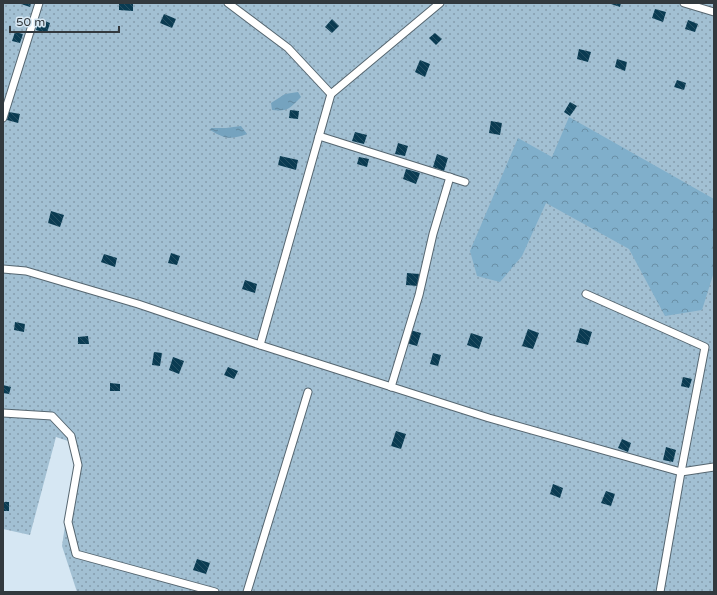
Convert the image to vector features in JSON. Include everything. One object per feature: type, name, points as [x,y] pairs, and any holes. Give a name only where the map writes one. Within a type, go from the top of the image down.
[{"type":"lane","points":[[3,118],[39,3]]},
{"type":"lane","points":[[228,3],[288,48],[331,94]]},
{"type":"lane","points":[[260,345],[331,94],[440,3]]},
{"type":"lane","points":[[684,3],[714,12]]},
{"type":"lane","points":[[319,136],[465,182]]},
{"type":"lane","points":[[391,387],[419,295],[433,234],[450,177]]},
{"type":"lane","points":[[3,269],[26,271],[138,304],[260,345],[489,418],[681,472],[714,467]]},
{"type":"lane","points":[[586,294],[705,347],[660,592]]},
{"type":"lane","points":[[247,592],[308,392]]},
{"type":"lane","points":[[3,413],[52,416],[71,436],[78,465],[68,522],[76,554],[215,592]]},
{"type":"shaded area","points":[[3,3],[714,3],[714,592],[77,592],[62,546],[77,444],[56,437],[30,535],[3,529]]},
{"type":"green space","points":[[569,117],[714,199],[714,272],[702,310],[665,316],[629,249],[546,203],[522,256],[500,282],[477,276],[470,251],[518,138],[552,157]]},
{"type":"water","points":[[298,92],[301,97],[291,106],[285,110],[272,110],[271,103],[285,94]]},
{"type":"water","points":[[241,126],[247,134],[232,138],[224,137],[210,130],[211,128]]},
{"type":"building","points":[[18,3],[31,3],[30,7]]},
{"type":"building","points":[[119,3],[133,3],[133,11],[119,10]]},
{"type":"building","points":[[608,3],[621,3],[620,7]]},
{"type":"building","points":[[655,9],[666,12],[663,22],[652,18]]},
{"type":"building","points":[[164,14],[176,19],[172,28],[160,23]]},
{"type":"building","points":[[39,19],[50,23],[47,33],[36,30]]},
{"type":"building","points":[[332,19],[339,26],[332,33],[325,27]]},
{"type":"building","points":[[688,20],[698,24],[695,32],[685,29]]},
{"type":"building","points":[[15,32],[23,34],[20,43],[12,41]]},
{"type":"building","points":[[435,33],[442,39],[436,45],[429,38]]},
{"type":"building","points":[[579,49],[591,52],[588,62],[577,59]]},
{"type":"building","points":[[617,59],[627,62],[625,71],[615,67]]},
{"type":"building","points":[[420,60],[430,64],[425,77],[415,72]]},
{"type":"building","points":[[677,80],[686,83],[684,90],[674,87]]},
{"type":"building","points":[[570,102],[577,106],[570,116],[564,112]]},
{"type":"building","points":[[290,110],[299,111],[298,119],[289,118]]},
{"type":"building","points":[[9,112],[20,114],[18,123],[7,120]]},
{"type":"building","points":[[491,121],[502,123],[500,135],[489,133]]},
{"type":"building","points":[[355,132],[367,135],[364,144],[352,141]]},
{"type":"building","points":[[398,143],[408,146],[405,156],[395,154]]},
{"type":"building","points":[[437,154],[448,158],[444,171],[433,167]]},
{"type":"building","points":[[280,156],[298,160],[296,170],[278,165]]},
{"type":"building","points":[[359,157],[369,159],[367,167],[357,164]]},
{"type":"building","points":[[406,169],[420,173],[416,184],[403,179]]},
{"type":"building","points":[[51,211],[64,215],[60,227],[48,223]]},
{"type":"building","points":[[171,253],[180,256],[177,265],[168,263]]},
{"type":"building","points":[[104,254],[117,258],[115,267],[101,262]]},
{"type":"building","points":[[407,273],[419,274],[418,286],[406,285]]},
{"type":"building","points":[[245,280],[257,284],[255,293],[242,289]]},
{"type":"building","points":[[15,322],[25,324],[24,332],[14,330]]},
{"type":"building","points":[[580,328],[592,332],[588,345],[576,342]]},
{"type":"building","points":[[528,329],[539,333],[533,349],[522,346]]},
{"type":"building","points":[[410,330],[421,333],[417,346],[406,343]]},
{"type":"building","points":[[471,333],[483,337],[479,349],[467,345]]},
{"type":"building","points":[[88,336],[89,344],[78,344],[78,337]]},
{"type":"building","points":[[154,352],[162,353],[160,366],[152,365]]},
{"type":"building","points":[[433,353],[441,355],[438,366],[430,364]]},
{"type":"building","points":[[173,357],[184,361],[179,374],[169,370]]},
{"type":"building","points":[[228,367],[238,371],[234,379],[224,375]]},
{"type":"building","points":[[683,377],[692,379],[689,388],[681,386]]},
{"type":"building","points":[[110,383],[120,384],[120,391],[110,391]]},
{"type":"building","points":[[3,385],[11,387],[9,394],[3,393]]},
{"type":"building","points":[[396,431],[406,434],[401,449],[391,446]]},
{"type":"building","points":[[622,439],[631,443],[628,452],[618,448]]},
{"type":"building","points":[[666,447],[676,450],[673,462],[663,460]]},
{"type":"building","points":[[553,484],[563,488],[560,498],[550,494]]},
{"type":"building","points":[[606,491],[615,494],[611,506],[601,503]]},
{"type":"building","points":[[3,502],[9,502],[9,511],[3,511]]},
{"type":"building","points":[[197,559],[210,563],[206,574],[193,570]]}]
